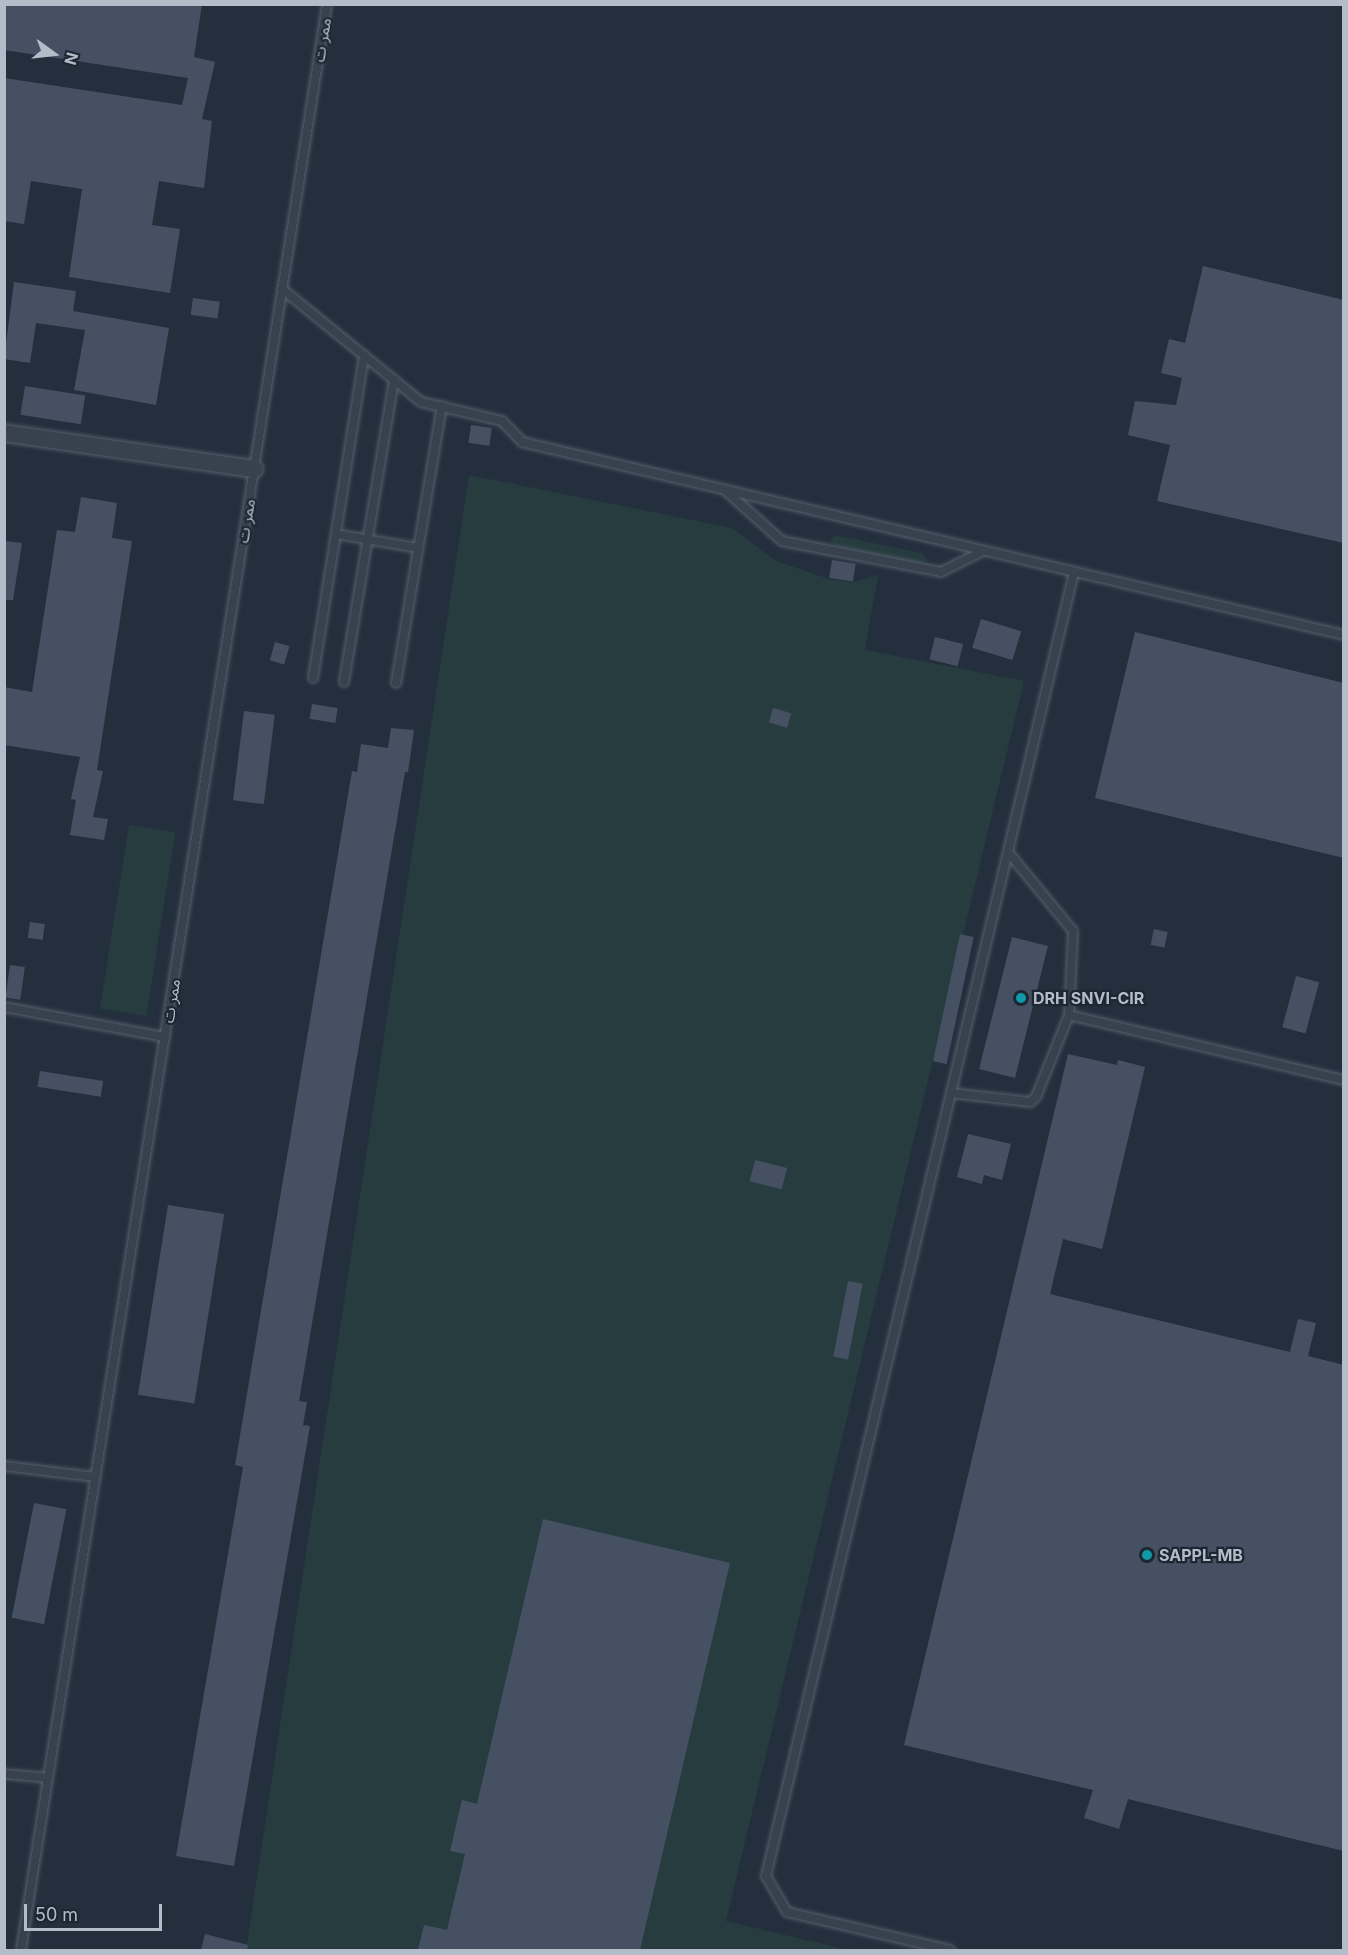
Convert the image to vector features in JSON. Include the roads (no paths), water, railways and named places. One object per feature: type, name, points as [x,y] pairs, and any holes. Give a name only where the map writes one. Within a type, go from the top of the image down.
[{"type":"street","points":[[4,433],[254,470]]},
{"type":"lane","name":"ممر ت","points":[[21,1950],[327,4]]},
{"type":"lane","points":[[282,289],[421,402],[502,421],[522,442],[1344,635]]},
{"type":"lane","points":[[313,678],[364,356]]},
{"type":"lane","points":[[344,682],[394,380]]},
{"type":"lane","points":[[396,682],[442,406]]},
{"type":"lane","points":[[723,489],[782,541],[941,572],[984,550]]},
{"type":"lane","points":[[336,534],[418,548]]},
{"type":"lane","points":[[950,1950],[787,1912],[766,1876],[1074,572]]},
{"type":"lane","points":[[951,1093],[1030,1102],[1036,1097],[1070,1016],[1073,931],[1008,852]]},
{"type":"lane","points":[[4,1007],[165,1037]]},
{"type":"lane","points":[[1070,1016],[1344,1080]]},
{"type":"lane","points":[[4,1466],[95,1477]]},
{"type":"lane","points":[[4,1774],[48,1778]]},
{"type":"place","name":"DRH SNVI-CIR","points":[[1021,998]]},
{"type":"place","name":"SAPPL-MB","points":[[1147,1555]]}]
